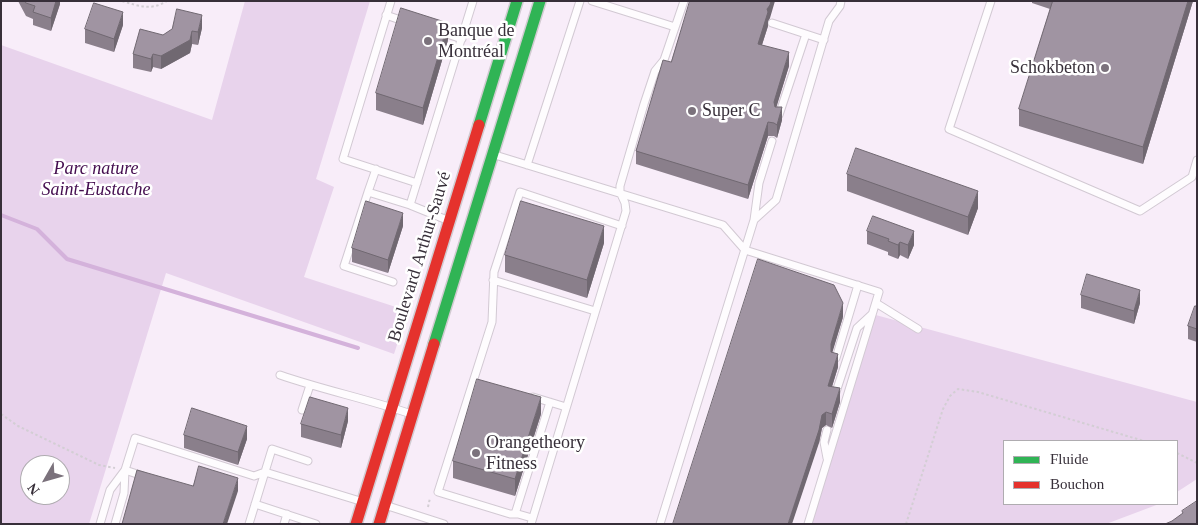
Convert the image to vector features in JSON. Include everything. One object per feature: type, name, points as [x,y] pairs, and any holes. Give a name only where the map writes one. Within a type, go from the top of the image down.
[{"type":"main road","name":"Boulevard Arthur-Sauvé","points":[[356,524],[373,504],[413,414],[460,224],[524,5]]},
{"type":"main road","name":"Boulevard Arthur-Sauvé","points":[[379,524],[373,504],[392,407],[460,224],[524,5]]},
{"type":"lane","points":[[391,1],[343,160],[417,183]]},
{"type":"lane","points":[[410,205],[473,1]]},
{"type":"lane","points":[[527,165],[580,1]]},
{"type":"lane","points":[[592,1],[675,27]]},
{"type":"lane","points":[[622,226],[520,192],[494,272],[492,322],[438,492],[515,514],[532,521],[622,226],[626,207],[620,186],[644,104],[656,71],[664,60],[684,1]]},
{"type":"lane","points":[[754,220],[776,200],[829,21],[840,6],[841,1]]},
{"type":"lane","points":[[991,1],[949,129],[1140,211],[1192,177],[1197,160]]},
{"type":"lane","points":[[386,16],[413,24]]},
{"type":"lane","points":[[772,22],[824,40]]},
{"type":"lane","points":[[431,29],[462,39]]},
{"type":"lane","points":[[779,116],[806,34]]},
{"type":"lane","points":[[660,524],[754,220],[759,183],[772,141]]},
{"type":"lane","points":[[482,151],[722,225],[745,250],[879,292],[808,524]]},
{"type":"lane","points":[[376,170],[344,266],[393,282]]},
{"type":"lane","points":[[368,192],[410,205],[416,209],[460,224]]},
{"type":"lane","points":[[493,280],[595,311]]},
{"type":"lane","points":[[836,358],[858,286]]},
{"type":"lane","points":[[876,303],[918,329]]},
{"type":"lane","points":[[835,395],[857,328],[872,314]]},
{"type":"lane","points":[[280,375],[413,414]]},
{"type":"lane","points":[[474,378],[484,381]]},
{"type":"lane","points":[[302,410],[310,385]]},
{"type":"lane","points":[[522,393],[566,407]]},
{"type":"lane","points":[[515,514],[550,402]]},
{"type":"lane","points":[[827,430],[824,442],[828,460]]},
{"type":"lane","points":[[115,524],[124,493],[125,470],[135,438],[254,476],[265,472],[444,524]]},
{"type":"lane","points":[[249,524],[272,449],[308,461]]},
{"type":"lane","points":[[125,470],[151,479]]},
{"type":"lane","points":[[100,524],[110,490],[125,470]]},
{"type":"lane","points":[[256,504],[316,524]]},
{"type":"lane","points":[[284,524],[287,514]]},
{"type":"path","points":[[122,1],[146,8],[156,7],[167,1]]},
{"type":"path","points":[[906,524],[943,409],[950,396],[958,388],[978,392],[1141,440]]},
{"type":"path","points":[[1,414],[18,426],[99,465],[125,470]]},
{"type":"path","points":[[1178,454],[1197,463]]},
{"type":"green space","name":"Parc nature Saint-Eustache","points":[[245,1],[370,1],[316,179],[334,187],[304,277],[408,311],[394,354],[166,273],[89,524],[1,524],[1,45],[212,120]]},
{"type":"green space","points":[[872,314],[1197,402],[1197,479],[1178,491],[1178,440],[1003,440],[1003,505],[1156,505],[1106,524],[805,524]]},
{"type":"building","points":[[25,1],[56,1],[51,18],[33,12],[35,6]]},
{"type":"building","points":[[690,1],[771,1],[767,9],[768,12],[758,44],[789,52],[774,102],[775,107],[782,107],[777,125],[768,122],[748,185],[636,151],[663,60],[671,62]]},
{"type":"building","name":"Schokbeton","points":[[1053,1],[1188,1],[1143,147],[1019,109]]},
{"type":"building","points":[[94,3],[123,12],[114,39],[85,29]]},
{"type":"building","points":[[401,8],[448,23],[423,108],[376,93]]},
{"type":"building","points":[[177,9],[202,15],[198,32],[192,31],[190,40],[161,56],[153,54],[151,59],[133,54],[140,29],[163,35],[172,29]]},
{"type":"building","points":[[856,148],[978,191],[968,217],[847,174]]},
{"type":"building","points":[[366,201],[403,213],[388,260],[352,248]]},
{"type":"building","points":[[521,201],[604,226],[587,280],[505,255]]},
{"type":"building","points":[[873,216],[914,231],[908,245],[900,242],[898,245],[888,241],[889,239],[867,231]]},
{"type":"building","points":[[758,259],[834,285],[843,303],[831,344],[831,352],[838,354],[828,386],[840,388],[832,414],[826,412],[822,415],[819,430],[788,524],[673,524]]},
{"type":"building","points":[[1087,274],[1140,290],[1134,311],[1081,295]]},
{"type":"building","points":[[1195,306],[1197,306],[1197,329],[1188,326]]},
{"type":"building","points":[[477,379],[541,397],[515,479],[453,461]]},
{"type":"building","points":[[310,397],[348,408],[341,435],[301,424]]},
{"type":"building","points":[[192,408],[247,426],[238,452],[184,435]]},
{"type":"building","points":[[199,466],[238,478],[223,524],[122,524],[137,470],[193,486]]},
{"type":"building","points":[[1197,501],[1197,524],[1165,524],[1172,521],[1183,513],[1182,511]]},
{"type":"waterway","points":[[1,215],[37,229],[67,259],[358,348]]},
{"type":"traffic: fast","points":[[479,125],[517,1]]},
{"type":"traffic: fast","points":[[434,344],[540,1]]},
{"type":"traffic: jam","points":[[356,524],[479,125]]},
{"type":"traffic: jam","points":[[379,524],[434,344]]},
{"type":"place","name":"Banque de Montréal","points":[[428,41]]},
{"type":"place","name":"Schokbeton","points":[[1105,68]]},
{"type":"place","name":"Super C","points":[[692,111]]},
{"type":"place","name":"Orangetheory Fitness","points":[[476,453]]}]
